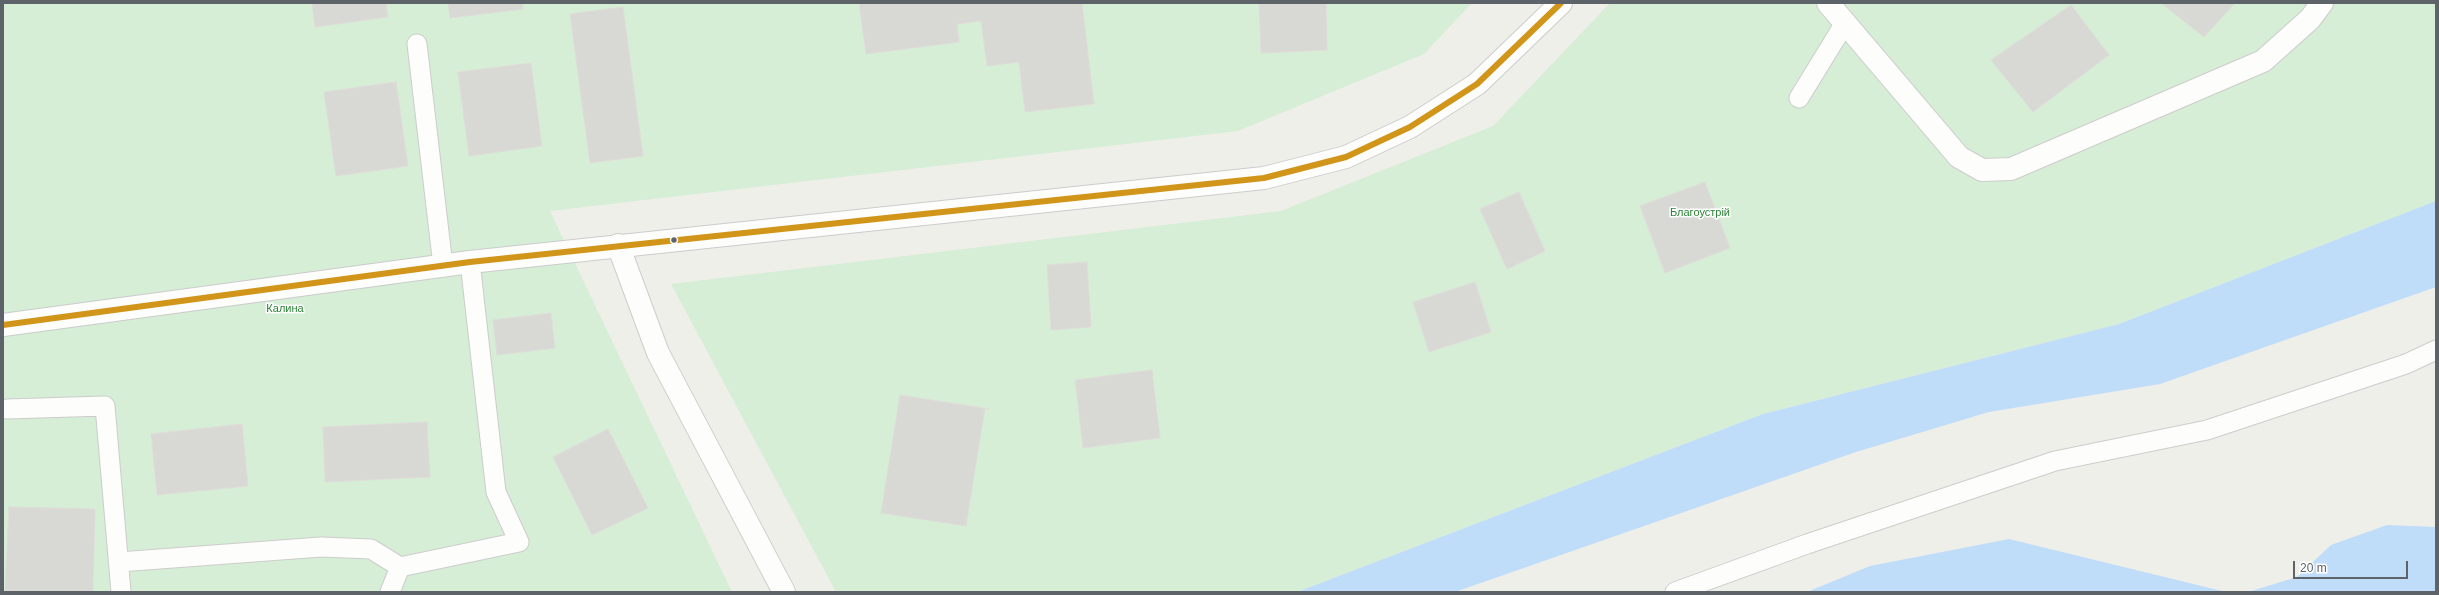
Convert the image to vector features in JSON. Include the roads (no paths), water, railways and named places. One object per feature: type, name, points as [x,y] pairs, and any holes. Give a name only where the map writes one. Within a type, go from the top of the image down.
[{"type":"street","points":[[3,325],[470,262],[1264,178],[1346,157],[1410,128],[1477,84],[1561,3]]},
{"type":"street","points":[[1828,3],[1959,157],[1982,170],[2012,169],[2263,61],[2310,19],[2322,3]]},
{"type":"street","points":[[618,246],[658,353],[784,592]]},
{"type":"lane","points":[[1799,98],[1845,23]]},
{"type":"lane","points":[[417,44],[442,266]]},
{"type":"lane","points":[[119,562],[321,547],[371,549],[400,567],[519,542],[496,492],[470,262]]},
{"type":"lane","points":[[1675,592],[1807,544],[2055,461],[2207,430],[2406,364],[2436,350]]},
{"type":"lane","points":[[7,409],[105,406],[121,592]]},
{"type":"lane","points":[[390,592],[400,567]]},
{"type":"water","points":[[2436,201],[2436,287],[2160,384],[1989,412],[1856,452],[1455,592],[1297,592],[1763,414],[2119,324]]},
{"type":"water","points":[[2387,525],[2436,527],[2436,592],[2248,592],[2297,577],[2331,545]]},
{"type":"water","points":[[2009,539],[2226,592],[1807,592],[1870,566]]},
{"type":"park label","name":"Благоустрій","points":[[1700,213]]},
{"type":"park label","name":"Калина","points":[[285,309]]}]
